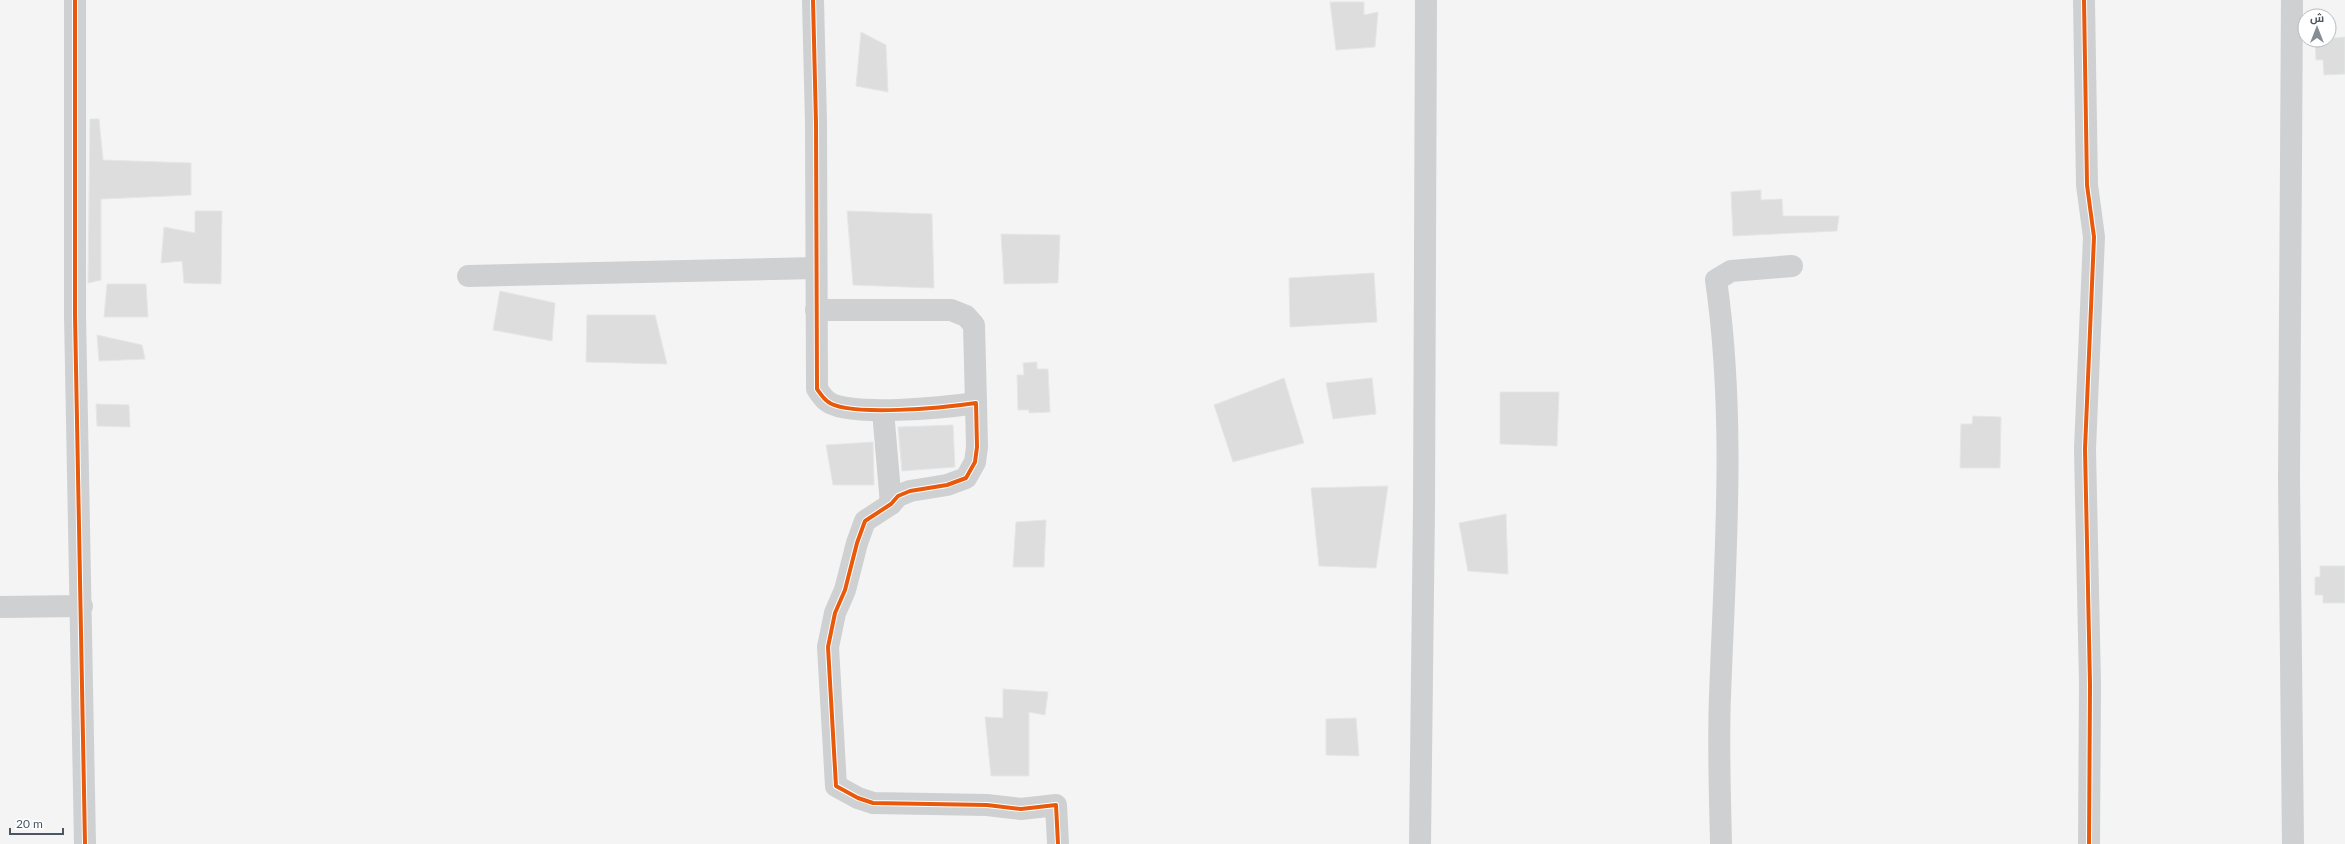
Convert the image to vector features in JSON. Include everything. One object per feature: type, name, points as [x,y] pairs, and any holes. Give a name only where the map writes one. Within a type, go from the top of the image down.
[{"type":"street","points":[[75,0],[75,315],[82,606],[85,844]]},
{"type":"street","points":[[813,0],[816,123],[817,389],[827,402],[846,407],[882,410],[976,403]]},
{"type":"street","points":[[1420,844],[1424,506],[1426,0]]},
{"type":"street","points":[[2084,0],[2088,185],[2094,237],[2085,449],[2090,684],[2089,844]]},
{"type":"street","points":[[2292,0],[2290,478],[2293,844]]},
{"type":"street","points":[[1721,844],[1720,698],[1725,574],[1727,401],[1716,280],[1731,271],[1792,266]]},
{"type":"street","points":[[468,276],[816,268]]},
{"type":"street","points":[[816,310],[951,310],[966,316],[974,325],[977,447],[975,462],[966,478],[947,485],[910,491],[898,496],[891,504],[865,521],[857,543],[845,590],[835,613],[828,647],[836,786],[858,798],[873,802],[987,805],[1021,809],[1056,805],[1058,844]]},
{"type":"street","points":[[882,410],[891,504]]},
{"type":"street","points":[[0,607],[82,606]]},
{"type":"building","points":[[1330,2],[1364,2],[1364,15],[1378,12],[1375,47],[1336,50]]},
{"type":"building","points":[[861,32],[886,45],[888,92],[856,86]]},
{"type":"building","points":[[2345,37],[2345,74],[2324,75],[2323,60],[2316,60],[2315,48],[2337,48],[2337,38]]},
{"type":"building","points":[[90,119],[99,119],[103,160],[191,163],[191,195],[101,199],[101,280],[88,283]]},
{"type":"building","points":[[1761,190],[1761,200],[1782,199],[1783,216],[1839,216],[1837,231],[1733,236],[1731,192]]},
{"type":"building","points":[[195,211],[222,211],[221,284],[184,283],[182,261],[161,263],[164,227],[195,233]]},
{"type":"building","points":[[847,211],[932,214],[934,288],[853,285]]},
{"type":"building","points":[[1001,234],[1060,235],[1058,283],[1004,284]]},
{"type":"building","points":[[1374,273],[1377,322],[1290,327],[1289,278]]},
{"type":"building","points":[[107,284],[146,284],[148,317],[104,317]]},
{"type":"building","points":[[500,291],[555,303],[552,341],[493,330]]},
{"type":"building","points":[[587,315],[655,315],[667,364],[586,362]]},
{"type":"building","points":[[97,335],[142,345],[145,359],[99,361]]},
{"type":"building","points":[[1037,362],[1037,369],[1048,369],[1050,412],[1029,413],[1029,410],[1018,410],[1017,375],[1024,375],[1023,363]]},
{"type":"building","points":[[1284,378],[1304,443],[1233,462],[1214,405]]},
{"type":"building","points":[[1372,378],[1376,414],[1333,419],[1326,383]]},
{"type":"building","points":[[1500,392],[1559,392],[1557,446],[1500,444]]},
{"type":"building","points":[[96,404],[129,405],[130,427],[97,426]]},
{"type":"building","points":[[1973,416],[2001,417],[2000,468],[1960,468],[1961,424],[1972,424]]},
{"type":"building","points":[[953,425],[955,467],[902,471],[898,427]]},
{"type":"building","points":[[873,442],[874,485],[833,485],[826,445]]},
{"type":"building","points":[[1388,486],[1376,568],[1319,566],[1311,488]]},
{"type":"building","points":[[1506,514],[1508,574],[1468,571],[1459,523]]},
{"type":"building","points":[[1046,520],[1044,567],[1013,567],[1016,522]]},
{"type":"building","points":[[2320,566],[2345,566],[2345,603],[2323,603],[2323,595],[2315,595],[2315,577],[2320,577]]},
{"type":"building","points":[[1003,689],[1048,692],[1045,715],[1029,712],[1029,776],[991,776],[985,717],[1003,718]]},
{"type":"building","points":[[1356,718],[1359,756],[1326,755],[1326,719]]},
{"type":"cycle path","points":[[75,0],[75,315],[85,844]]},
{"type":"cycle path","points":[[813,0],[816,123],[817,389],[827,401],[838,406],[854,409],[922,409],[976,403],[977,447],[975,462],[966,478],[947,485],[910,491],[898,496],[891,504],[865,521],[857,543],[845,590],[835,613],[828,647],[836,786],[858,798],[873,803],[987,805],[1021,809],[1056,805],[1058,844]]},
{"type":"cycle path","points":[[2084,0],[2087,185],[2094,237],[2085,449],[2090,684],[2089,844]]}]
